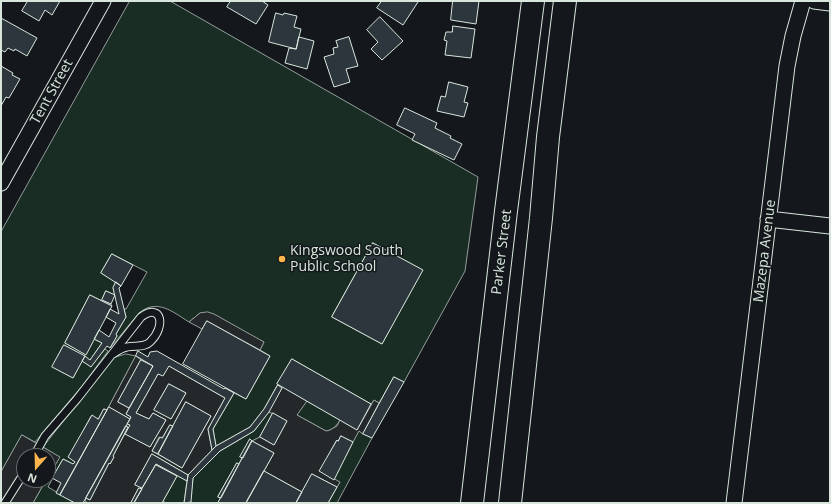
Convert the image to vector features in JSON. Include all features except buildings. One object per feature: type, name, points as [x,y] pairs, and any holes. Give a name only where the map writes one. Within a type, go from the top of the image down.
[{"type":"highway","name":"Parker Street","points":[[472,503],[505,219],[533,1]]},
{"type":"highway","points":[[510,503],[541,218],[548,137],[565,1]]},
{"type":"street","name":"Tent Street","points":[[1,183],[103,1]]},
{"type":"street","name":"Mazepa Avenue","points":[[734,503],[787,66],[792,36],[803,1]]},
{"type":"street","points":[[814,1],[830,3]]},
{"type":"street","points":[[768,219],[830,226]]},
{"type":"lane","points":[[38,448],[45,436],[113,354],[141,317],[146,313],[158,315],[161,319],[161,324],[158,331],[149,343],[144,346],[127,347],[113,354]]},
{"type":"lane","points":[[5,503],[16,487]]},
{"type":"green space","name":"Kingswood South Public School","points":[[130,1],[170,1],[478,177],[465,271],[404,382],[394,377],[379,403],[374,400],[371,404],[292,359],[264,409],[250,427],[216,446],[213,429],[234,393],[246,399],[270,356],[260,350],[264,342],[200,313],[189,322],[165,308],[152,307],[139,313],[110,348],[126,317],[124,309],[126,309],[147,272],[112,254],[101,273],[116,282],[113,288],[115,295],[106,291],[102,300],[111,304],[112,306],[90,295],[65,343],[86,354],[94,339],[102,343],[90,360],[64,345],[53,367],[73,378],[82,361],[91,366],[105,349],[108,351],[83,385],[35,442],[22,435],[1,472],[1,232]],"holes":[[[373,243],[422,270],[382,344],[332,317]]]},
{"type":"green space","points":[[126,354],[136,356],[107,410],[104,409],[98,419],[91,416],[69,457],[75,462],[73,464],[63,459],[56,472],[56,462],[59,457],[56,455],[56,448],[43,447],[113,358]]},
{"type":"green space","points":[[307,401],[340,420],[338,424],[331,430],[326,431],[297,415]]},
{"type":"green space","points":[[269,412],[273,413],[260,437],[252,441],[250,440],[239,464],[237,463],[218,496],[221,498],[218,503],[190,503],[193,478],[220,451],[254,431]]},
{"type":"green space","points":[[359,431],[372,438],[337,503],[328,503],[340,482],[334,480]]},
{"type":"green space","points":[[156,464],[187,481],[184,503],[166,503],[163,501],[177,476]]},
{"type":"green space","points":[[41,488],[50,488],[75,503],[33,503]]},
{"type":"shaded area","points":[[208,312],[264,342],[260,350],[207,321],[202,329],[189,322],[200,313]]},
{"type":"shaded area","points":[[136,356],[141,360],[118,402],[129,408],[126,414],[131,417],[130,419],[109,407]]},
{"type":"shaded area","points":[[169,366],[225,398],[208,429],[212,450],[188,475],[152,454],[135,484],[142,489],[139,488],[131,503],[88,503],[85,501],[86,498],[90,500],[109,463],[110,464],[114,457],[113,456],[128,428],[126,426],[127,424],[130,425],[126,434],[150,447],[166,420],[153,413],[149,419],[136,413],[158,374]],"holes":[[[169,384],[186,393],[171,419],[155,409]],[[186,402],[211,416],[182,468],[152,451],[159,437],[162,438],[170,425],[173,426]]]},
{"type":"shaded area","points":[[283,387],[307,401],[297,415],[326,431],[337,426],[340,420],[357,430],[374,400],[379,403],[363,434],[359,431],[353,442],[341,436],[338,441],[336,441],[320,471],[340,482],[337,487],[312,474],[302,492],[264,471],[274,453],[252,441],[260,437],[274,445],[287,421],[269,412]]},
{"type":"shaded area","points":[[22,435],[44,448],[16,448],[16,488],[41,488],[33,503],[1,502],[1,472]]},
{"type":"shaded area","points":[[56,455],[60,457],[56,464]]},
{"type":"place","name":"Kingswood South Public School","points":[[282,259]]}]
